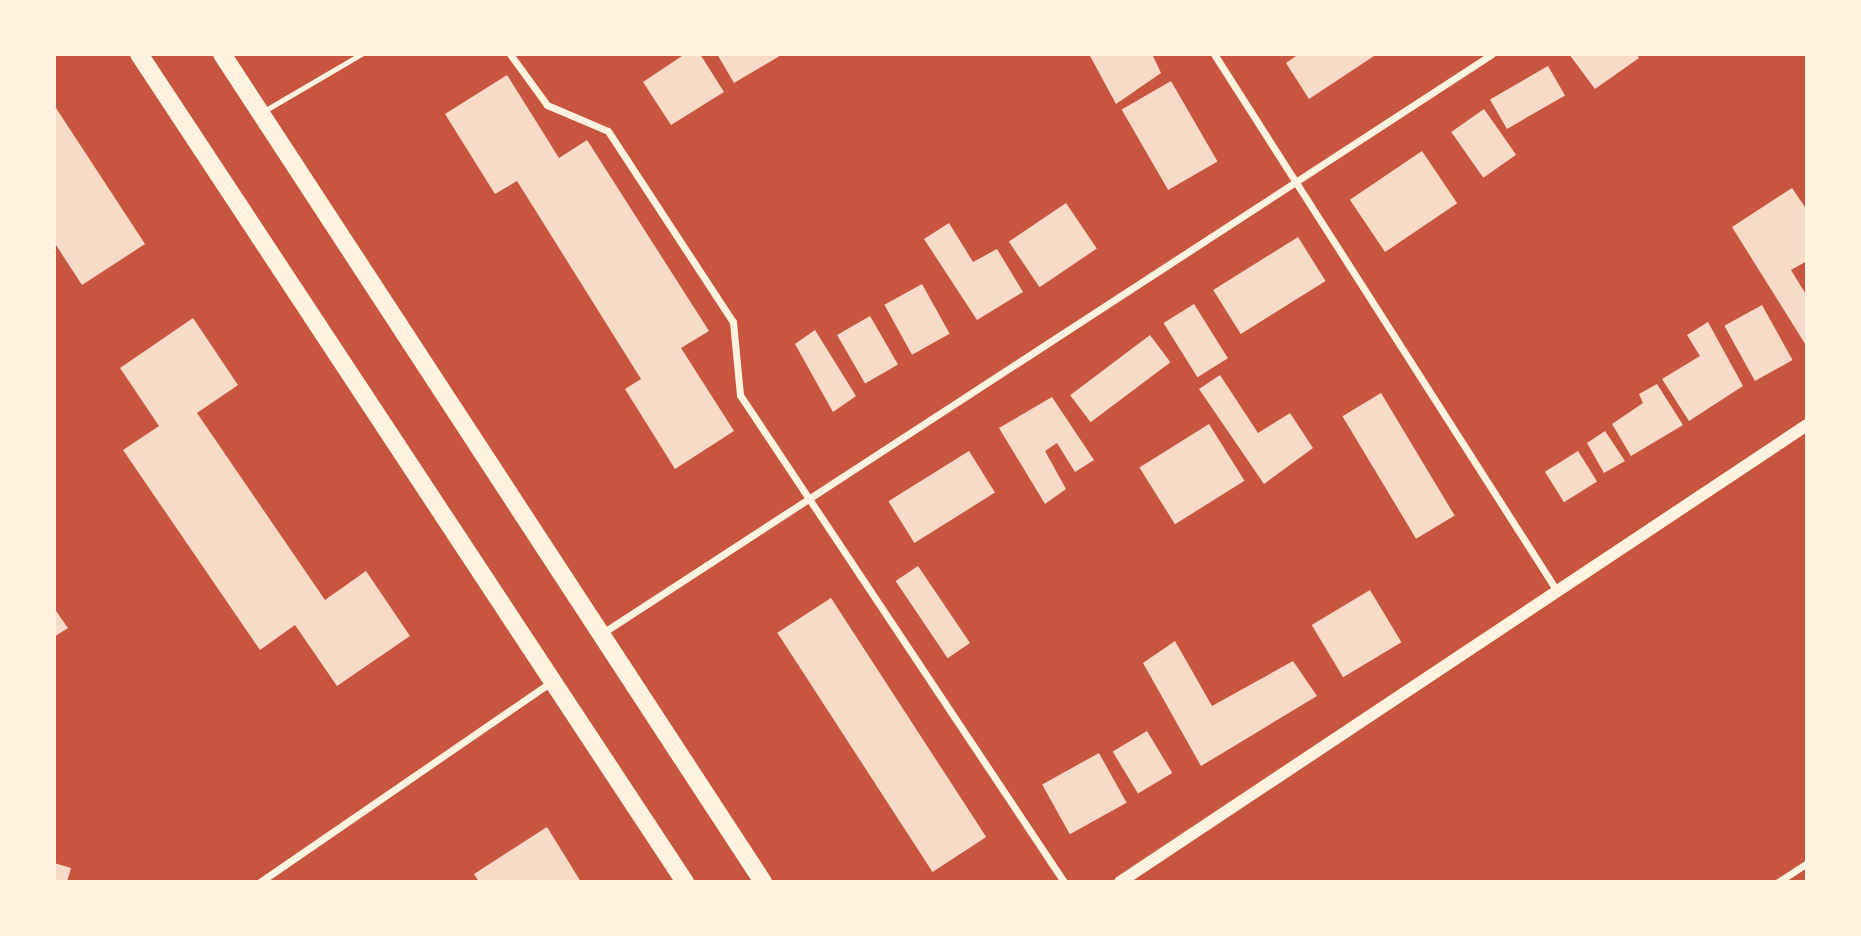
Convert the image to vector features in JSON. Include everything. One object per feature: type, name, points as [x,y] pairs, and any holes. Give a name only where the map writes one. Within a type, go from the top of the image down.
[{"type":"main road","points":[[139,54],[685,882]]},
{"type":"main road","points":[[222,54],[763,882]]},
{"type":"street","points":[[510,54],[547,105],[608,131],[733,321],[740,395],[808,502],[1064,882]]},
{"type":"street","points":[[1214,54],[1557,591]]},
{"type":"street","points":[[600,635],[1492,54]]},
{"type":"street","points":[[1120,882],[1807,425]]},
{"type":"street","points":[[260,882],[551,682]]},
{"type":"street","points":[[1778,882],[1807,863]]},
{"type":"lane","points":[[260,114],[349,57],[361,54]]},
{"type":"building","points":[[685,54],[700,54],[724,92],[671,125],[643,82]]},
{"type":"building","points":[[717,54],[783,54],[734,83]]},
{"type":"building","points":[[1089,54],[1152,54],[1161,73],[1116,104]]},
{"type":"building","points":[[1299,54],[1377,54],[1309,99],[1286,63]]},
{"type":"building","points":[[1569,54],[1637,54],[1639,58],[1595,89]]},
{"type":"building","points":[[1548,66],[1565,95],[1507,129],[1490,100]]},
{"type":"building","points":[[507,75],[559,158],[587,140],[709,331],[681,348],[734,431],[675,469],[625,389],[641,379],[517,181],[495,194],[445,114]]},
{"type":"building","points":[[1171,81],[1218,162],[1168,190],[1122,110]]},
{"type":"building","points":[[54,105],[145,244],[82,285],[54,242]]},
{"type":"building","points":[[1484,109],[1516,155],[1483,178],[1451,132]]},
{"type":"building","points":[[1422,151],[1457,203],[1385,252],[1350,200]]},
{"type":"building","points":[[1792,188],[1807,210],[1807,261],[1791,270],[1807,296],[1807,347],[1732,227]]},
{"type":"building","points":[[1066,203],[1097,249],[1040,287],[1009,242]]},
{"type":"building","points":[[949,223],[973,262],[997,249],[1023,292],[977,320],[924,239]]},
{"type":"building","points":[[1298,237],[1326,281],[1241,334],[1213,290]]},
{"type":"building","points":[[922,284],[950,334],[912,355],[884,305]]},
{"type":"building","points":[[1194,304],[1228,358],[1197,377],[1163,323]]},
{"type":"building","points":[[1762,305],[1793,360],[1755,381],[1724,326]]},
{"type":"building","points":[[870,316],[898,364],[865,383],[837,335]]},
{"type":"building","points":[[193,318],[238,385],[197,413],[325,600],[366,571],[410,636],[337,686],[295,625],[260,650],[123,450],[159,426],[120,368]]},
{"type":"building","points":[[1708,322],[1743,386],[1689,421],[1662,379],[1700,356],[1687,335]]},
{"type":"building","points":[[815,330],[856,396],[833,412],[795,344]]},
{"type":"building","points":[[1150,335],[1170,362],[1091,422],[1070,395]]},
{"type":"building","points":[[1220,375],[1258,433],[1290,413],[1313,448],[1264,484],[1199,389]]},
{"type":"building","points":[[1657,384],[1683,425],[1631,456],[1612,424],[1643,403],[1639,394]]},
{"type":"building","points":[[1381,393],[1455,516],[1416,539],[1342,416]]},
{"type":"building","points":[[1052,397],[1094,460],[1075,472],[1057,443],[1045,451],[1066,489],[1045,504],[999,428]]},
{"type":"building","points":[[1209,424],[1245,481],[1175,524],[1139,467]]},
{"type":"building","points":[[1605,431],[1625,461],[1604,473],[1587,443]]},
{"type":"building","points":[[969,451],[995,493],[914,543],[888,501]]},
{"type":"building","points":[[1578,451],[1597,482],[1564,502],[1545,472]]},
{"type":"building","points":[[918,566],[970,643],[948,658],[896,581]]},
{"type":"building","points":[[1370,590],[1401,642],[1343,677],[1312,625]]},
{"type":"building","points":[[831,598],[986,837],[933,872],[777,633]]},
{"type":"building","points":[[54,608],[68,628],[54,637]]},
{"type":"building","points":[[1175,641],[1212,706],[1293,661],[1317,696],[1201,766],[1143,663]]},
{"type":"building","points":[[1147,731],[1172,773],[1138,794],[1113,752]]},
{"type":"building","points":[[1099,753],[1127,803],[1070,834],[1042,785]]},
{"type":"building","points":[[547,827],[581,882],[479,882],[474,874]]},
{"type":"building","points":[[54,863],[71,868],[67,882],[54,882]]}]
